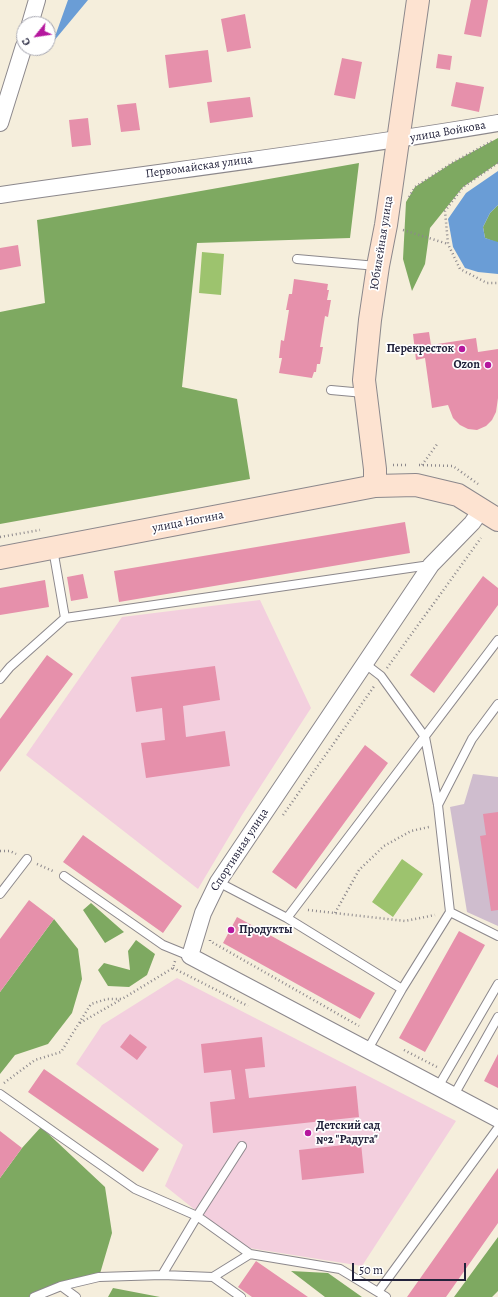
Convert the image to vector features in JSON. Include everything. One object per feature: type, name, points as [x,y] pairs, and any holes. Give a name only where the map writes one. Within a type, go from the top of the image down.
[{"type":"street","points":[[32,16],[37,0]]},
{"type":"street","name":"Юбилейная улица","points":[[375,486],[365,373],[370,320],[378,266],[396,227],[398,140],[418,0]]},
{"type":"street","points":[[0,123],[21,56]]},
{"type":"street","name":"улица Войкова","points":[[398,140],[498,123]]},
{"type":"street","name":"Первомайская улица","points":[[0,196],[179,169],[398,140]]},
{"type":"street","name":"улица Ногина","points":[[0,558],[375,486],[416,485],[458,495],[490,514]]},
{"type":"street","name":"Спортивная улица","points":[[190,956],[203,913],[218,882],[364,663],[431,565],[472,523],[490,514]]},
{"type":"street","points":[[190,956],[498,1119]]},
{"type":"lane","points":[[297,259],[378,266]]},
{"type":"lane","points":[[331,390],[366,393]]},
{"type":"lane","points":[[52,548],[65,618]]},
{"type":"lane","points":[[0,679],[10,667],[65,618],[431,565]]},
{"type":"lane","points":[[287,918],[498,640]]},
{"type":"lane","points":[[364,663],[381,676],[425,737],[438,805],[450,912],[402,989],[367,1051]]},
{"type":"lane","points":[[0,668],[10,667]]},
{"type":"lane","points":[[438,805],[472,739],[498,704]]},
{"type":"lane","points":[[0,894],[27,859]]},
{"type":"lane","points":[[64,876],[163,945],[190,956]]},
{"type":"lane","points":[[218,882],[287,918],[402,989]]},
{"type":"lane","points":[[450,912],[498,936]]},
{"type":"lane","points":[[438,1087],[498,984]]},
{"type":"lane","points":[[454,1095],[498,1017]]},
{"type":"lane","points":[[0,1094],[134,1189],[197,1216],[250,1254],[340,1269],[386,1297]]},
{"type":"lane","points":[[378,1292],[498,1128]]},
{"type":"lane","points":[[162,1275],[197,1216],[242,1146]]},
{"type":"lane","points":[[213,1277],[250,1254]]},
{"type":"lane","points":[[34,1297],[61,1286],[99,1277],[162,1275],[213,1277],[241,1297]]},
{"type":"lane","points":[[61,1286],[76,1297]]},
{"type":"path","points":[[406,202],[415,187],[452,163],[498,138]]},
{"type":"path","points":[[498,163],[463,187],[445,210],[448,244],[460,269],[487,283],[498,283]]},
{"type":"path","points":[[396,227],[448,244]]},
{"type":"path","points":[[421,466],[438,443]]},
{"type":"path","points":[[335,913],[359,870],[384,846],[411,831],[440,825]]},
{"type":"path","points":[[294,908],[405,921],[450,912]]},
{"type":"path","points":[[79,1024],[173,968]]},
{"type":"path","points":[[0,1086],[35,1060],[61,1052],[91,1004],[107,999],[122,999]]},
{"type":"shaded area","points":[[260,600],[311,708],[242,815],[198,889],[26,755],[122,617]]},
{"type":"shaded area","points":[[473,774],[498,777],[498,926],[467,912],[450,807],[464,804]]},
{"type":"shaded area","name":"Детский сад №2 \"Радуга\"","points":[[177,978],[456,1121],[362,1266],[243,1247],[165,1186],[183,1145],[76,1064],[102,1025]]},
{"type":"green space","points":[[498,138],[498,163],[463,187],[430,228],[425,264],[412,291],[403,259],[406,202],[415,187],[452,163]]},
{"type":"green space","points":[[359,163],[350,238],[197,243],[182,387],[237,399],[250,479],[0,524],[0,312],[45,303],[37,220]]},
{"type":"green space","points":[[498,205],[498,243],[485,238],[483,227],[490,213]]},
{"type":"green space","points":[[202,252],[224,254],[221,295],[199,293]]},
{"type":"green space","points":[[402,859],[423,874],[393,917],[372,902]]},
{"type":"green space","points":[[91,903],[124,932],[105,943],[83,910]]},
{"type":"green space","points":[[54,919],[78,949],[82,979],[72,1013],[48,1044],[15,1055],[0,1074],[0,992]]},
{"type":"green space","points":[[136,940],[155,954],[147,975],[129,987],[108,986],[98,970],[104,963],[130,970],[128,951]]},
{"type":"green space","points":[[41,1127],[105,1187],[112,1233],[99,1277],[34,1297],[0,1297],[0,1178],[22,1148]]},
{"type":"green space","points":[[498,1237],[498,1291],[492,1297],[454,1297]]},
{"type":"green space","points":[[291,1271],[328,1273],[362,1297],[325,1297]]},
{"type":"green space","points":[[113,1288],[160,1297],[108,1297]]},
{"type":"water","points":[[68,0],[88,0],[56,38],[56,34]]},
{"type":"water","points":[[498,171],[498,205],[490,213],[483,227],[485,238],[498,242],[498,274],[478,272],[465,268],[453,247],[448,219],[466,193]]},
{"type":"building","points":[[471,0],[488,0],[481,37],[464,34]]},
{"type":"building","points":[[245,14],[251,48],[227,52],[221,19]]},
{"type":"building","points":[[208,50],[212,82],[169,88],[165,55]]},
{"type":"building","points":[[438,54],[452,56],[450,70],[436,68]]},
{"type":"building","points":[[342,58],[362,62],[355,99],[334,95]]},
{"type":"building","points":[[456,82],[484,87],[479,112],[451,106]]},
{"type":"building","points":[[250,97],[253,117],[210,123],[207,102]]},
{"type":"building","points":[[136,103],[140,130],[121,132],[117,105]]},
{"type":"building","points":[[88,118],[91,145],[72,147],[69,120]]},
{"type":"building","points":[[18,245],[21,266],[0,270],[0,248]]},
{"type":"building","points":[[294,279],[328,284],[327,290],[329,290],[327,300],[331,300],[328,317],[325,316],[320,347],[323,347],[320,364],[317,364],[316,372],[314,372],[312,378],[279,373],[282,358],[279,358],[281,340],[284,341],[289,310],[286,310],[289,294],[292,294]]},
{"type":"building","points":[[429,332],[431,345],[476,338],[478,352],[498,349],[498,398],[496,412],[492,420],[486,426],[477,430],[468,429],[460,425],[453,418],[448,405],[432,408],[425,358],[416,360],[413,334]]},
{"type":"building","points":[[405,522],[410,553],[119,602],[114,571]]},
{"type":"building","points":[[83,574],[88,598],[71,601],[67,577]]},
{"type":"building","points":[[483,576],[498,588],[498,605],[434,693],[410,675]]},
{"type":"building","points":[[45,580],[49,607],[0,615],[0,588]]},
{"type":"building","points":[[47,655],[73,674],[0,772],[0,719]]},
{"type":"building","points":[[215,666],[220,700],[183,706],[186,737],[225,731],[230,766],[146,778],[141,743],[165,740],[162,708],[136,712],[131,677]]},
{"type":"building","points":[[365,745],[388,763],[296,889],[272,872]]},
{"type":"building","points":[[498,812],[498,910],[491,911],[480,836],[486,835],[483,814]]},
{"type":"building","points":[[83,835],[182,906],[163,933],[63,862]]},
{"type":"building","points":[[29,900],[54,919],[0,992],[0,939]]},
{"type":"building","points":[[237,917],[375,993],[360,1019],[223,943]]},
{"type":"building","points":[[459,931],[485,945],[425,1052],[399,1038]]},
{"type":"building","points":[[130,1034],[147,1047],[137,1060],[120,1047]]},
{"type":"building","points":[[262,1037],[265,1067],[245,1069],[249,1098],[356,1086],[359,1117],[213,1133],[210,1102],[235,1099],[231,1070],[204,1073],[201,1044]]},
{"type":"building","points":[[498,1054],[498,1088],[484,1081]]},
{"type":"building","points":[[44,1069],[159,1149],[143,1172],[28,1092]]},
{"type":"building","points":[[0,1131],[22,1148],[0,1178]]},
{"type":"building","points":[[361,1143],[364,1173],[302,1180],[299,1150]]},
{"type":"building","points":[[498,1168],[498,1223],[446,1297],[407,1297]]},
{"type":"building","points":[[256,1261],[308,1297],[252,1297],[238,1287]]},
{"type":"place","name":"Перекресток","points":[[462,349]]},
{"type":"place","name":"Ozon","points":[[488,365]]},
{"type":"place","name":"Продукты","points":[[231,930]]},
{"type":"place","name":"Детский сад №2 \"Радуга\"","points":[[308,1133]]}]
